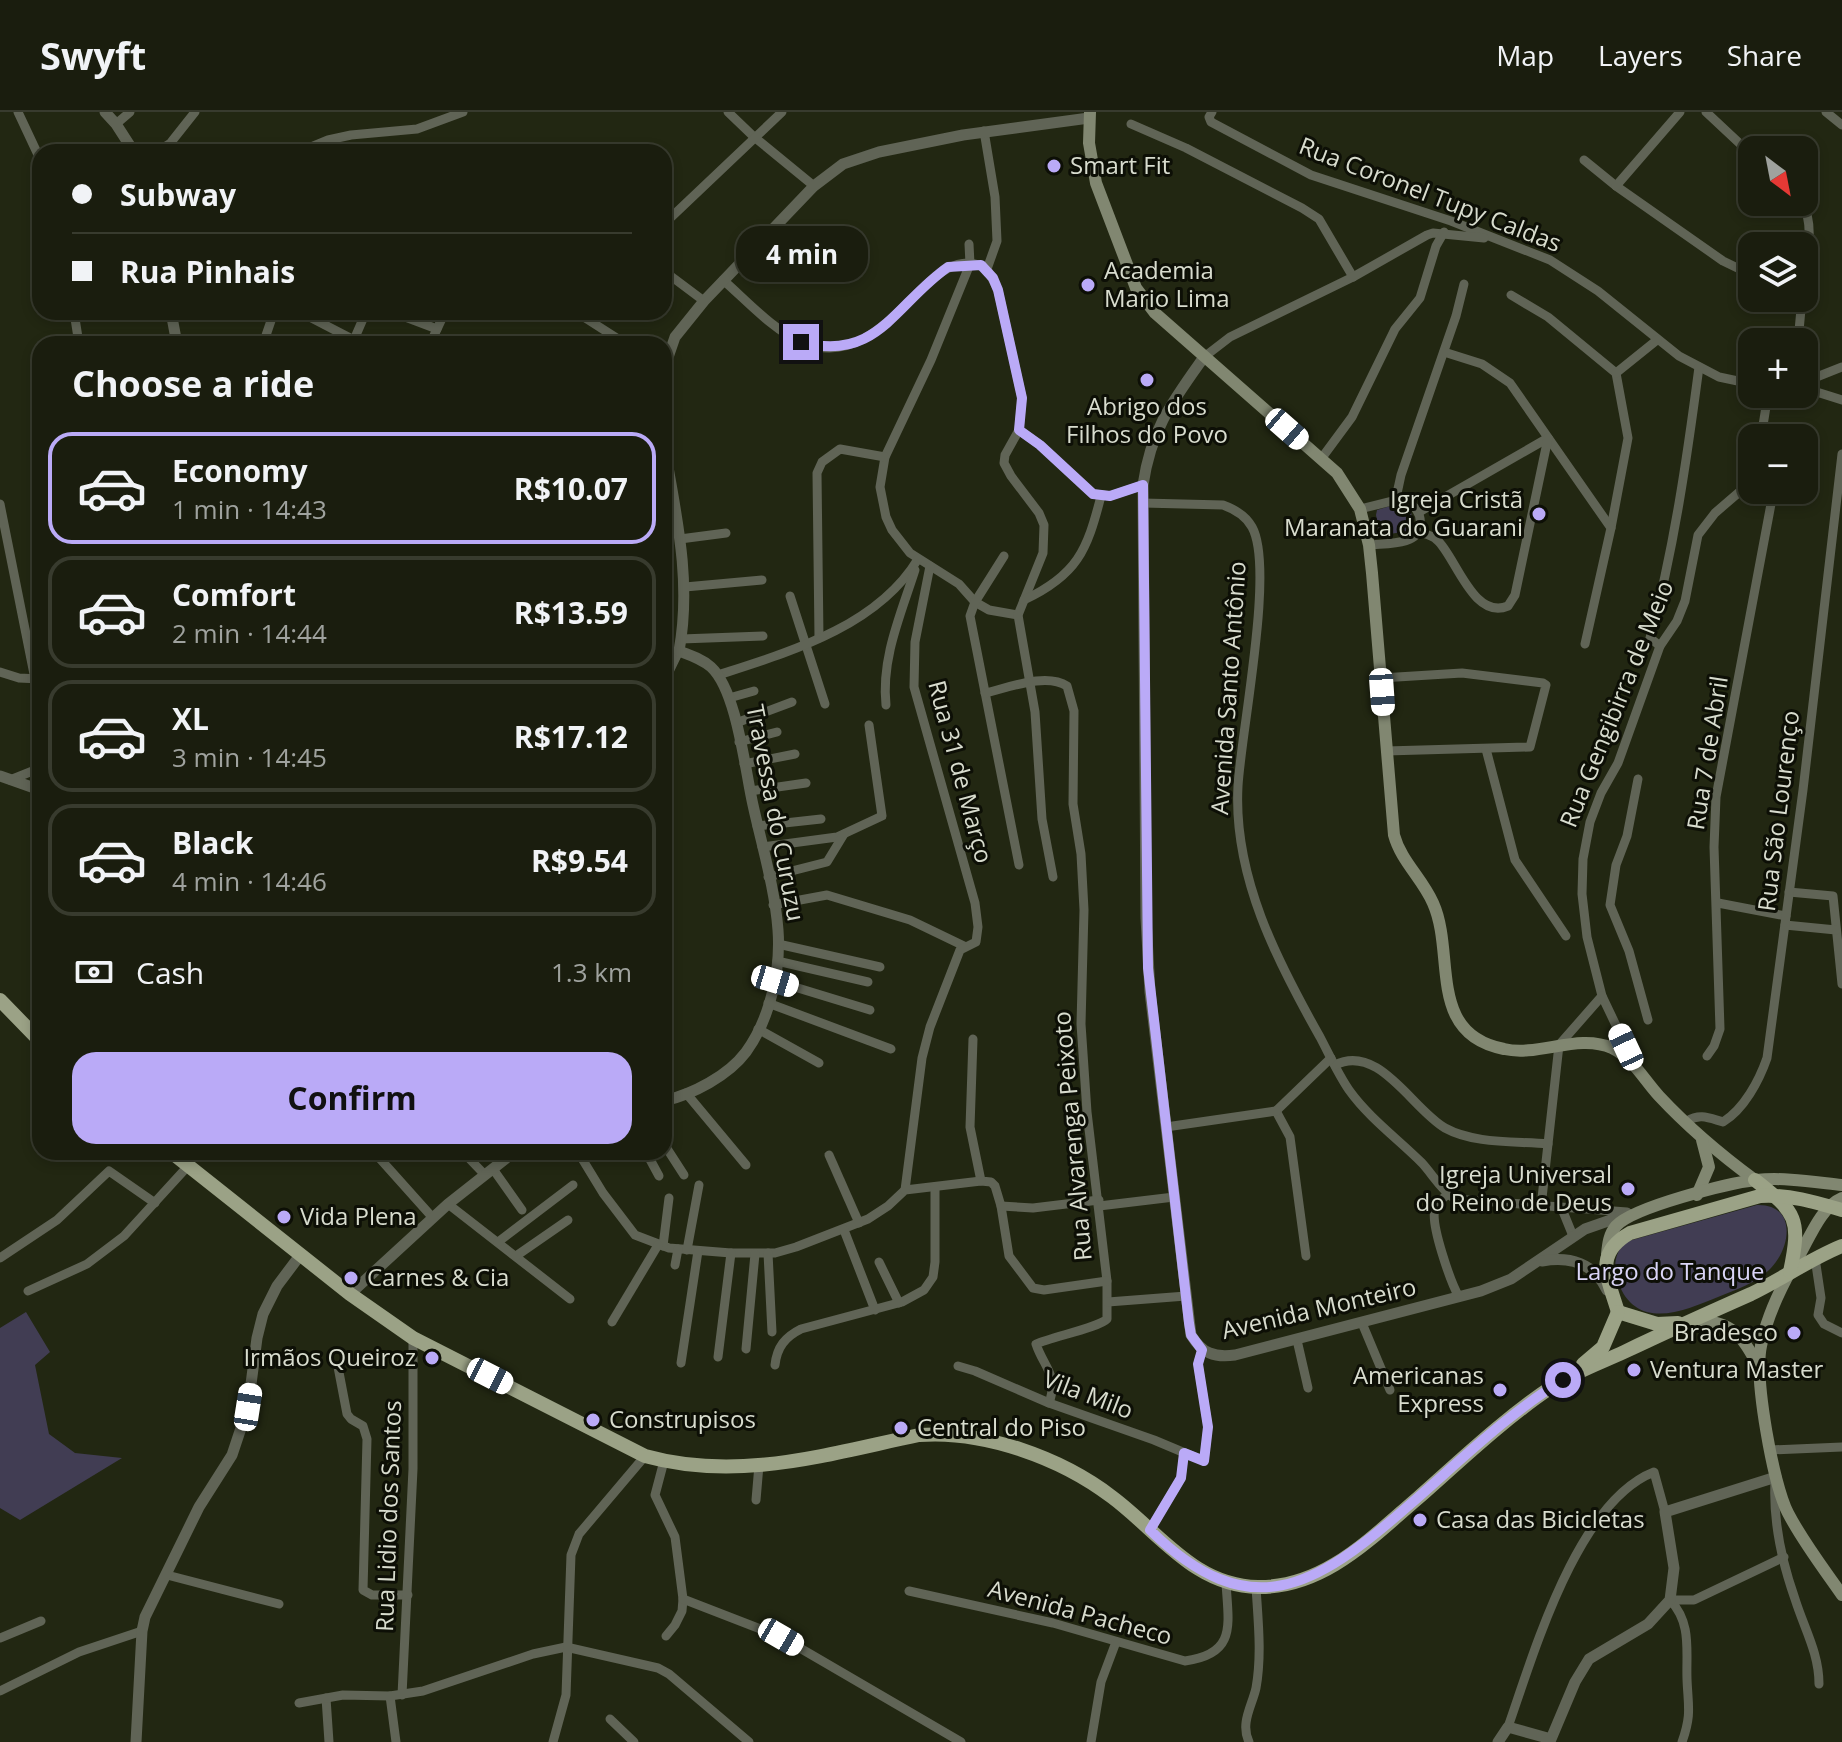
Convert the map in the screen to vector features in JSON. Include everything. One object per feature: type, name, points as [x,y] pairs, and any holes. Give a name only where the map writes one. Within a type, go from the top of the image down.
[{"type":"main road","points":[[1090,115],[1089,143],[1096,183],[1130,274],[1145,301],[1321,459],[1345,484],[1360,509],[1369,545],[1394,835],[1404,859],[1426,890],[1437,915],[1449,1001],[1454,1013],[1470,1033],[1503,1049],[1602,1045],[1623,1054],[1635,1066]]},
{"type":"main road","points":[[0,1000],[32,1033]]},
{"type":"main road","name":"Rua Gengibirra de Meio","points":[[1635,1066],[1661,1099],[1730,1162],[1755,1180]]},
{"type":"main road","name":"Rua Gengibirra de Meio","points":[[1692,1126],[1707,1153],[1709,1167]]},
{"type":"main road","points":[[181,1160],[350,1294],[413,1338],[645,1456],[697,1466],[759,1465],[804,1461],[919,1435],[938,1433],[981,1440],[1020,1451],[1071,1472],[1109,1495],[1198,1570],[1226,1582],[1256,1587],[1299,1582],[1348,1556],[1503,1425],[1603,1347],[1618,1312],[1607,1278],[1609,1236],[1615,1227],[1638,1211],[1755,1180],[1781,1179],[1842,1185]]},
{"type":"main road","points":[[1697,1195],[1709,1167],[1717,1161],[1730,1162]]},
{"type":"main road","points":[[1755,1180],[1789,1209],[1796,1233],[1790,1272]]},
{"type":"main road","points":[[1607,1254],[1614,1244],[1630,1233],[1748,1199],[1775,1195],[1835,1208]]},
{"type":"main road","points":[[1758,1366],[1765,1331],[1790,1272],[1842,1198]]},
{"type":"main road","points":[[1563,1380],[1752,1293],[1842,1246]]},
{"type":"main road","points":[[1618,1312],[1657,1324],[1690,1320],[1717,1323],[1737,1332],[1758,1366],[1770,1450],[1788,1514],[1842,1595]]},
{"type":"street","points":[[18,112],[33,144]]},
{"type":"street","points":[[105,112],[129,144]]},
{"type":"street","points":[[116,124],[130,112]]},
{"type":"street","points":[[167,144],[195,112]]},
{"type":"street","points":[[318,144],[351,135],[417,129],[463,112]]},
{"type":"street","points":[[728,112],[814,186]]},
{"type":"street","points":[[672,216],[753,136],[782,112]]},
{"type":"street","points":[[1616,186],[1680,112]]},
{"type":"street","points":[[1706,112],[1738,142]]},
{"type":"street","points":[[1826,112],[1842,125]]},
{"type":"street","points":[[672,345],[675,337],[723,280],[814,186],[843,164],[984,131],[1090,115]]},
{"type":"street","name":"Rua Coronel Tupy Caldas","points":[[1212,117],[1311,175],[1451,221],[1550,260],[1574,274],[1657,340],[1699,367],[1719,377],[1738,381]]},
{"type":"street","points":[[1131,124],[1186,148],[1319,219],[1353,277]]},
{"type":"street","points":[[984,131],[995,197],[997,241],[988,264],[998,290],[1022,398],[1019,430],[1005,455],[1004,463],[1039,513],[1045,539],[1043,553],[1018,615],[1035,712],[1042,819],[1053,877]]},
{"type":"street","points":[[1584,160],[1616,186],[1738,268]]},
{"type":"street","points":[[1321,459],[1352,417],[1395,329],[1420,298],[1436,246],[1451,221]]},
{"type":"street","points":[[1204,357],[1230,337],[1353,277],[1427,235],[1497,239]]},
{"type":"street","points":[[969,244],[970,264],[885,457],[880,487],[886,517],[900,543],[918,559],[959,584],[975,602],[989,610],[1018,615]]},
{"type":"street","points":[[723,280],[786,333],[801,342],[833,347],[864,340],[889,323],[948,267],[988,264]]},
{"type":"street","points":[[672,277],[704,301]]},
{"type":"street","points":[[1396,498],[1464,284]]},
{"type":"street","points":[[1511,295],[1557,323],[1616,373],[1628,438],[1585,644]]},
{"type":"street","points":[[314,320],[342,336]]},
{"type":"street","points":[[413,320],[437,329]]},
{"type":"street","points":[[434,336],[441,320]]},
{"type":"street","points":[[588,320],[612,336]]},
{"type":"street","points":[[1616,373],[1657,340]]},
{"type":"street","points":[[1444,352],[1482,364],[1498,374],[1523,400],[1611,528]]},
{"type":"street","name":"Avenida Monteiro","points":[[1204,357],[1163,415],[1150,448],[1143,485],[1146,918],[1150,992],[1191,1335],[1202,1350],[1225,1356],[1459,1297],[1505,1282],[1541,1261]]},
{"type":"street","points":[[1660,646],[1650,638],[1667,574],[1699,367]]},
{"type":"street","points":[[1818,376],[1842,367]]},
{"type":"street","points":[[1818,392],[1842,400]]},
{"type":"street","points":[[1019,430],[1093,494],[1101,496],[1143,485]]},
{"type":"street","points":[[1419,512],[1548,438]]},
{"type":"street","points":[[1419,532],[1439,541],[1473,594],[1496,608],[1508,606],[1515,595],[1548,438]]},
{"type":"street","points":[[819,638],[817,473],[822,462],[840,449],[885,457]]},
{"type":"street","name":"Rua São Lourenço","points":[[1692,1126],[1700,1116],[1723,1122],[1726,1120],[1749,1094],[1767,1058],[1842,454]]},
{"type":"street","points":[[672,492],[685,587],[680,645],[672,664]]},
{"type":"street","name":"Rua Gengibirra de Meio","points":[[1635,1066],[1602,996],[1585,921],[1583,859],[1590,822],[1601,793],[1618,763],[1660,646],[1677,621],[1685,601],[1698,535],[1715,513],[1738,493]]},
{"type":"street","points":[[1024,600],[1062,579],[1073,566],[1093,527],[1101,496]]},
{"type":"street","points":[[1360,509],[1404,498],[1419,512],[1419,532]]},
{"type":"street","name":"Avenida Santo Antônio","points":[[1143,503],[1223,505],[1234,509],[1252,527],[1259,560],[1259,599],[1238,786],[1241,842],[1255,895],[1276,955],[1294,993],[1349,1090],[1448,1194]]},
{"type":"street","points":[[0,504],[32,651]]},
{"type":"street","name":"Rua 7 de Abril","points":[[1707,1056],[1720,1029],[1714,835],[1716,797],[1771,504]]},
{"type":"street","points":[[1369,545],[1408,540],[1419,532]]},
{"type":"street","points":[[680,539],[726,533]]},
{"type":"street","points":[[1004,556],[975,602],[970,616],[1019,865]]},
{"type":"street","points":[[680,645],[718,675],[806,645],[881,600],[909,574],[918,559]]},
{"type":"street","points":[[886,705],[884,687],[887,661],[918,559]]},
{"type":"street","name":"Rua 31 de Março","points":[[930,566],[915,642],[914,687],[975,903],[976,942],[964,946]]},
{"type":"street","points":[[685,587],[762,580]]},
{"type":"street","points":[[790,596],[825,704]]},
{"type":"street","points":[[680,645],[763,636]]},
{"type":"street","points":[[0,672],[32,678]]},
{"type":"street","points":[[1381,678],[1477,674],[1546,685],[1532,744],[1528,748],[1386,751]]},
{"type":"street","name":"Travessa do Curuzu","points":[[672,1098],[728,1070],[746,1052],[758,1029],[775,981],[778,944],[768,877],[736,723],[718,675]]},
{"type":"street","name":"Rua Alvarenga Peixoto","points":[[985,693],[1049,680],[1062,682],[1067,686],[1074,711],[1073,804],[1081,854],[1084,910],[1081,1024],[1087,1112],[1108,1302]]},
{"type":"street","points":[[729,698],[754,691]]},
{"type":"street","points":[[736,723],[792,702]]},
{"type":"street","points":[[762,847],[844,834],[882,816],[869,725]]},
{"type":"street","points":[[739,742],[777,732]]},
{"type":"street","points":[[1486,749],[1515,860],[1566,936]]},
{"type":"street","points":[[744,764],[795,754]]},
{"type":"street","points":[[5,778],[32,770]]},
{"type":"street","points":[[5,778],[32,787]]},
{"type":"street","points":[[1638,779],[1627,836],[1616,865],[1610,905],[1629,951],[1648,1020]]},
{"type":"street","points":[[750,791],[806,783]]},
{"type":"street","points":[[757,826],[821,819]]},
{"type":"street","points":[[768,877],[827,862],[844,834]]},
{"type":"street","points":[[1789,892],[1828,894],[1833,897],[1842,984]]},
{"type":"street","points":[[773,905],[827,895],[910,920],[964,946],[941,997],[922,1058],[905,1190]]},
{"type":"street","points":[[1718,903],[1836,930]]},
{"type":"street","points":[[778,944],[880,967]]},
{"type":"street","points":[[777,961],[868,982]]},
{"type":"street","points":[[775,981],[870,1010]]},
{"type":"street","points":[[1541,1207],[1559,1045],[1602,996]]},
{"type":"street","points":[[768,1003],[891,1049]]},
{"type":"street","points":[[758,1029],[819,1063]]},
{"type":"street","points":[[973,1039],[969,1117],[981,1181]]},
{"type":"street","points":[[1166,1127],[1276,1111],[1333,1061],[1346,1059],[1370,1063],[1442,1127],[1458,1134],[1548,1144]]},
{"type":"street","points":[[686,1093],[746,1165]]},
{"type":"street","points":[[1276,1111],[1290,1137],[1306,1256]]},
{"type":"street","points":[[829,1155],[859,1223]]},
{"type":"street","points":[[672,1156],[684,1175]]},
{"type":"street","points":[[381,1160],[433,1218]]},
{"type":"street","points":[[473,1160],[489,1172],[522,1210]]},
{"type":"street","points":[[350,1294],[448,1204],[504,1160]]},
{"type":"street","points":[[583,1160],[635,1235],[660,1245],[731,1253],[768,1253],[844,1230],[888,1206],[905,1190],[991,1182],[1001,1206],[1009,1256],[1033,1288],[1044,1290],[1107,1281]]},
{"type":"street","points":[[650,1160],[659,1176]]},
{"type":"street","points":[[28,1291],[87,1264],[124,1236],[188,1166]]},
{"type":"street","points":[[0,1258],[57,1220],[109,1171],[155,1203]]},
{"type":"street","points":[[498,1242],[573,1185]]},
{"type":"street","points":[[681,1363],[688,1250],[699,1185]]},
{"type":"street","points":[[775,1365],[780,1346],[787,1336],[837,1318],[899,1303],[924,1290],[933,1277],[935,1187]]},
{"type":"street","points":[[1459,1297],[1447,1270],[1435,1217],[1436,1206],[1448,1194],[1464,1201],[1619,1213],[1638,1211]]},
{"type":"street","points":[[1001,1206],[1033,1208],[1174,1197]]},
{"type":"street","points":[[612,1322],[660,1245],[669,1198]]},
{"type":"street","points":[[448,1204],[570,1299]]},
{"type":"street","points":[[1562,1209],[1573,1236]]},
{"type":"street","points":[[1541,1261],[1573,1236],[1638,1211]]},
{"type":"street","points":[[516,1256],[568,1220]]},
{"type":"street","points":[[844,1230],[875,1310]]},
{"type":"street","points":[[1559,1246],[1566,1258]]},
{"type":"street","points":[[675,1265],[688,1250]]},
{"type":"street","points":[[718,1357],[731,1253]]},
{"type":"street","points":[[768,1253],[772,1332]]},
{"type":"street","points":[[136,1742],[142,1631],[154,1596],[199,1507],[232,1455],[248,1407],[263,1314],[277,1286],[301,1254]]},
{"type":"street","points":[[746,1349],[755,1254]]},
{"type":"street","points":[[1541,1261],[1566,1258],[1585,1265],[1602,1280],[1618,1312]]},
{"type":"street","points":[[1815,1258],[1821,1298],[1818,1315],[1824,1324],[1842,1333]]},
{"type":"street","points":[[879,1262],[899,1303]]},
{"type":"street","points":[[1049,1403],[1053,1380],[1036,1345],[1074,1330],[1104,1323],[1108,1302],[1186,1296]]},
{"type":"street","points":[[1362,1323],[1390,1390]]},
{"type":"street","name":"Rua Lidio dos Santos","points":[[402,1695],[413,1469],[413,1338]]},
{"type":"street","points":[[1297,1340],[1308,1388]]},
{"type":"street","name":"Vila Milo","points":[[958,1366],[1204,1461],[1208,1427],[1198,1364],[1202,1350]]},
{"type":"street","points":[[338,1367],[347,1414],[363,1426],[366,1433],[364,1591],[372,1595],[408,1595]]},
{"type":"street","points":[[1770,1450],[1842,1447]]},
{"type":"street","points":[[1150,1530],[1181,1478],[1184,1453]]},
{"type":"street","points":[[553,1742],[566,1695],[570,1568],[574,1544],[645,1456]]},
{"type":"street","points":[[664,1461],[655,1495],[675,1537],[683,1599],[682,1611],[666,1636]]},
{"type":"street","points":[[756,1500],[759,1465]]},
{"type":"street","points":[[1498,1742],[1508,1727],[1558,1595],[1586,1538],[1622,1490],[1654,1472],[1665,1512],[1674,1568],[1670,1600],[1648,1624],[1589,1659],[1575,1682],[1551,1741],[1508,1727]]},
{"type":"street","points":[[1665,1512],[1776,1477],[1774,1515],[1795,1602],[1819,1668],[1819,1684]]},
{"type":"street","points":[[1670,1600],[1687,1601],[1707,1595],[1750,1571],[1784,1557]]},
{"type":"street","points":[[167,1575],[279,1604]]},
{"type":"street","name":"Avenida Pacheco","points":[[909,1591],[1053,1623],[1185,1661],[1195,1660],[1224,1642],[1228,1634],[1226,1582]]},
{"type":"street","points":[[1249,1742],[1245,1729],[1257,1685],[1258,1668],[1256,1587]]},
{"type":"street","points":[[683,1599],[781,1637],[959,1741]]},
{"type":"street","points":[[1670,1600],[1679,1609],[1689,1651],[1687,1683],[1690,1702],[1688,1725],[1682,1742]]},
{"type":"street","points":[[0,1638],[41,1621]]},
{"type":"street","points":[[0,1691],[79,1652],[142,1631]]},
{"type":"street","points":[[1091,1742],[1101,1682],[1116,1642]]},
{"type":"street","points":[[299,1703],[368,1694],[402,1695],[437,1687],[533,1654],[566,1647],[658,1668],[749,1742]]},
{"type":"street","points":[[390,1696],[396,1742]]},
{"type":"street","points":[[326,1698],[329,1742]]},
{"type":"street","points":[[610,1719],[634,1742]]},
{"type":"green space","points":[[1400,503],[1411,512],[1413,525],[1408,531],[1384,535],[1379,532],[1377,510]]},
{"type":"green space","name":"Largo do Tanque","points":[[1757,1205],[1779,1211],[1786,1228],[1786,1238],[1778,1259],[1759,1278],[1678,1311],[1651,1313],[1629,1301],[1620,1287],[1615,1269],[1618,1252],[1625,1242]]},
{"type":"green space","points":[[26,1312],[50,1352],[35,1365],[49,1434],[75,1453],[122,1458],[20,1520],[0,1508],[0,1328]]},
{"type":"place","name":"Smart Fit","points":[[1054,166]]},
{"type":"place","name":"Academia Mario Lima","points":[[1088,285]]},
{"type":"place","name":"Abrigo dos Filhos do Povo","points":[[1147,380]]},
{"type":"place","name":"Igreja Cristã Maranata do Guarani","points":[[1539,514]]},
{"type":"place","name":"Igreja Universal do Reino de Deus","points":[[1628,1189]]},
{"type":"place","name":"Vida Plena","points":[[284,1217]]},
{"type":"place","name":"Carnes & Cia","points":[[351,1278]]},
{"type":"place","name":"Bradesco","points":[[1794,1333]]},
{"type":"place","name":"Irmãos Queiroz","points":[[432,1358]]},
{"type":"place","name":"Ventura Master","points":[[1634,1370]]},
{"type":"place","name":"Americanas Express","points":[[1500,1390]]},
{"type":"place","name":"Construpisos","points":[[593,1420]]},
{"type":"place","name":"Central do Piso","points":[[901,1428]]},
{"type":"place","name":"Casa das Bicicletas","points":[[1420,1520]]},
{"type":"route","points":[[801,342],[833,347],[864,340],[889,323],[940,272],[948,267],[981,265],[987,269],[998,290],[1022,398],[1019,430],[1093,494],[1110,496],[1143,485],[1146,918],[1150,992],[1189,1323],[1191,1335],[1202,1350],[1198,1364],[1208,1427],[1204,1461],[1184,1453],[1181,1478],[1150,1530],[1174,1553],[1210,1577],[1256,1587],[1299,1582],[1348,1556],[1503,1425],[1563,1380]]}]
